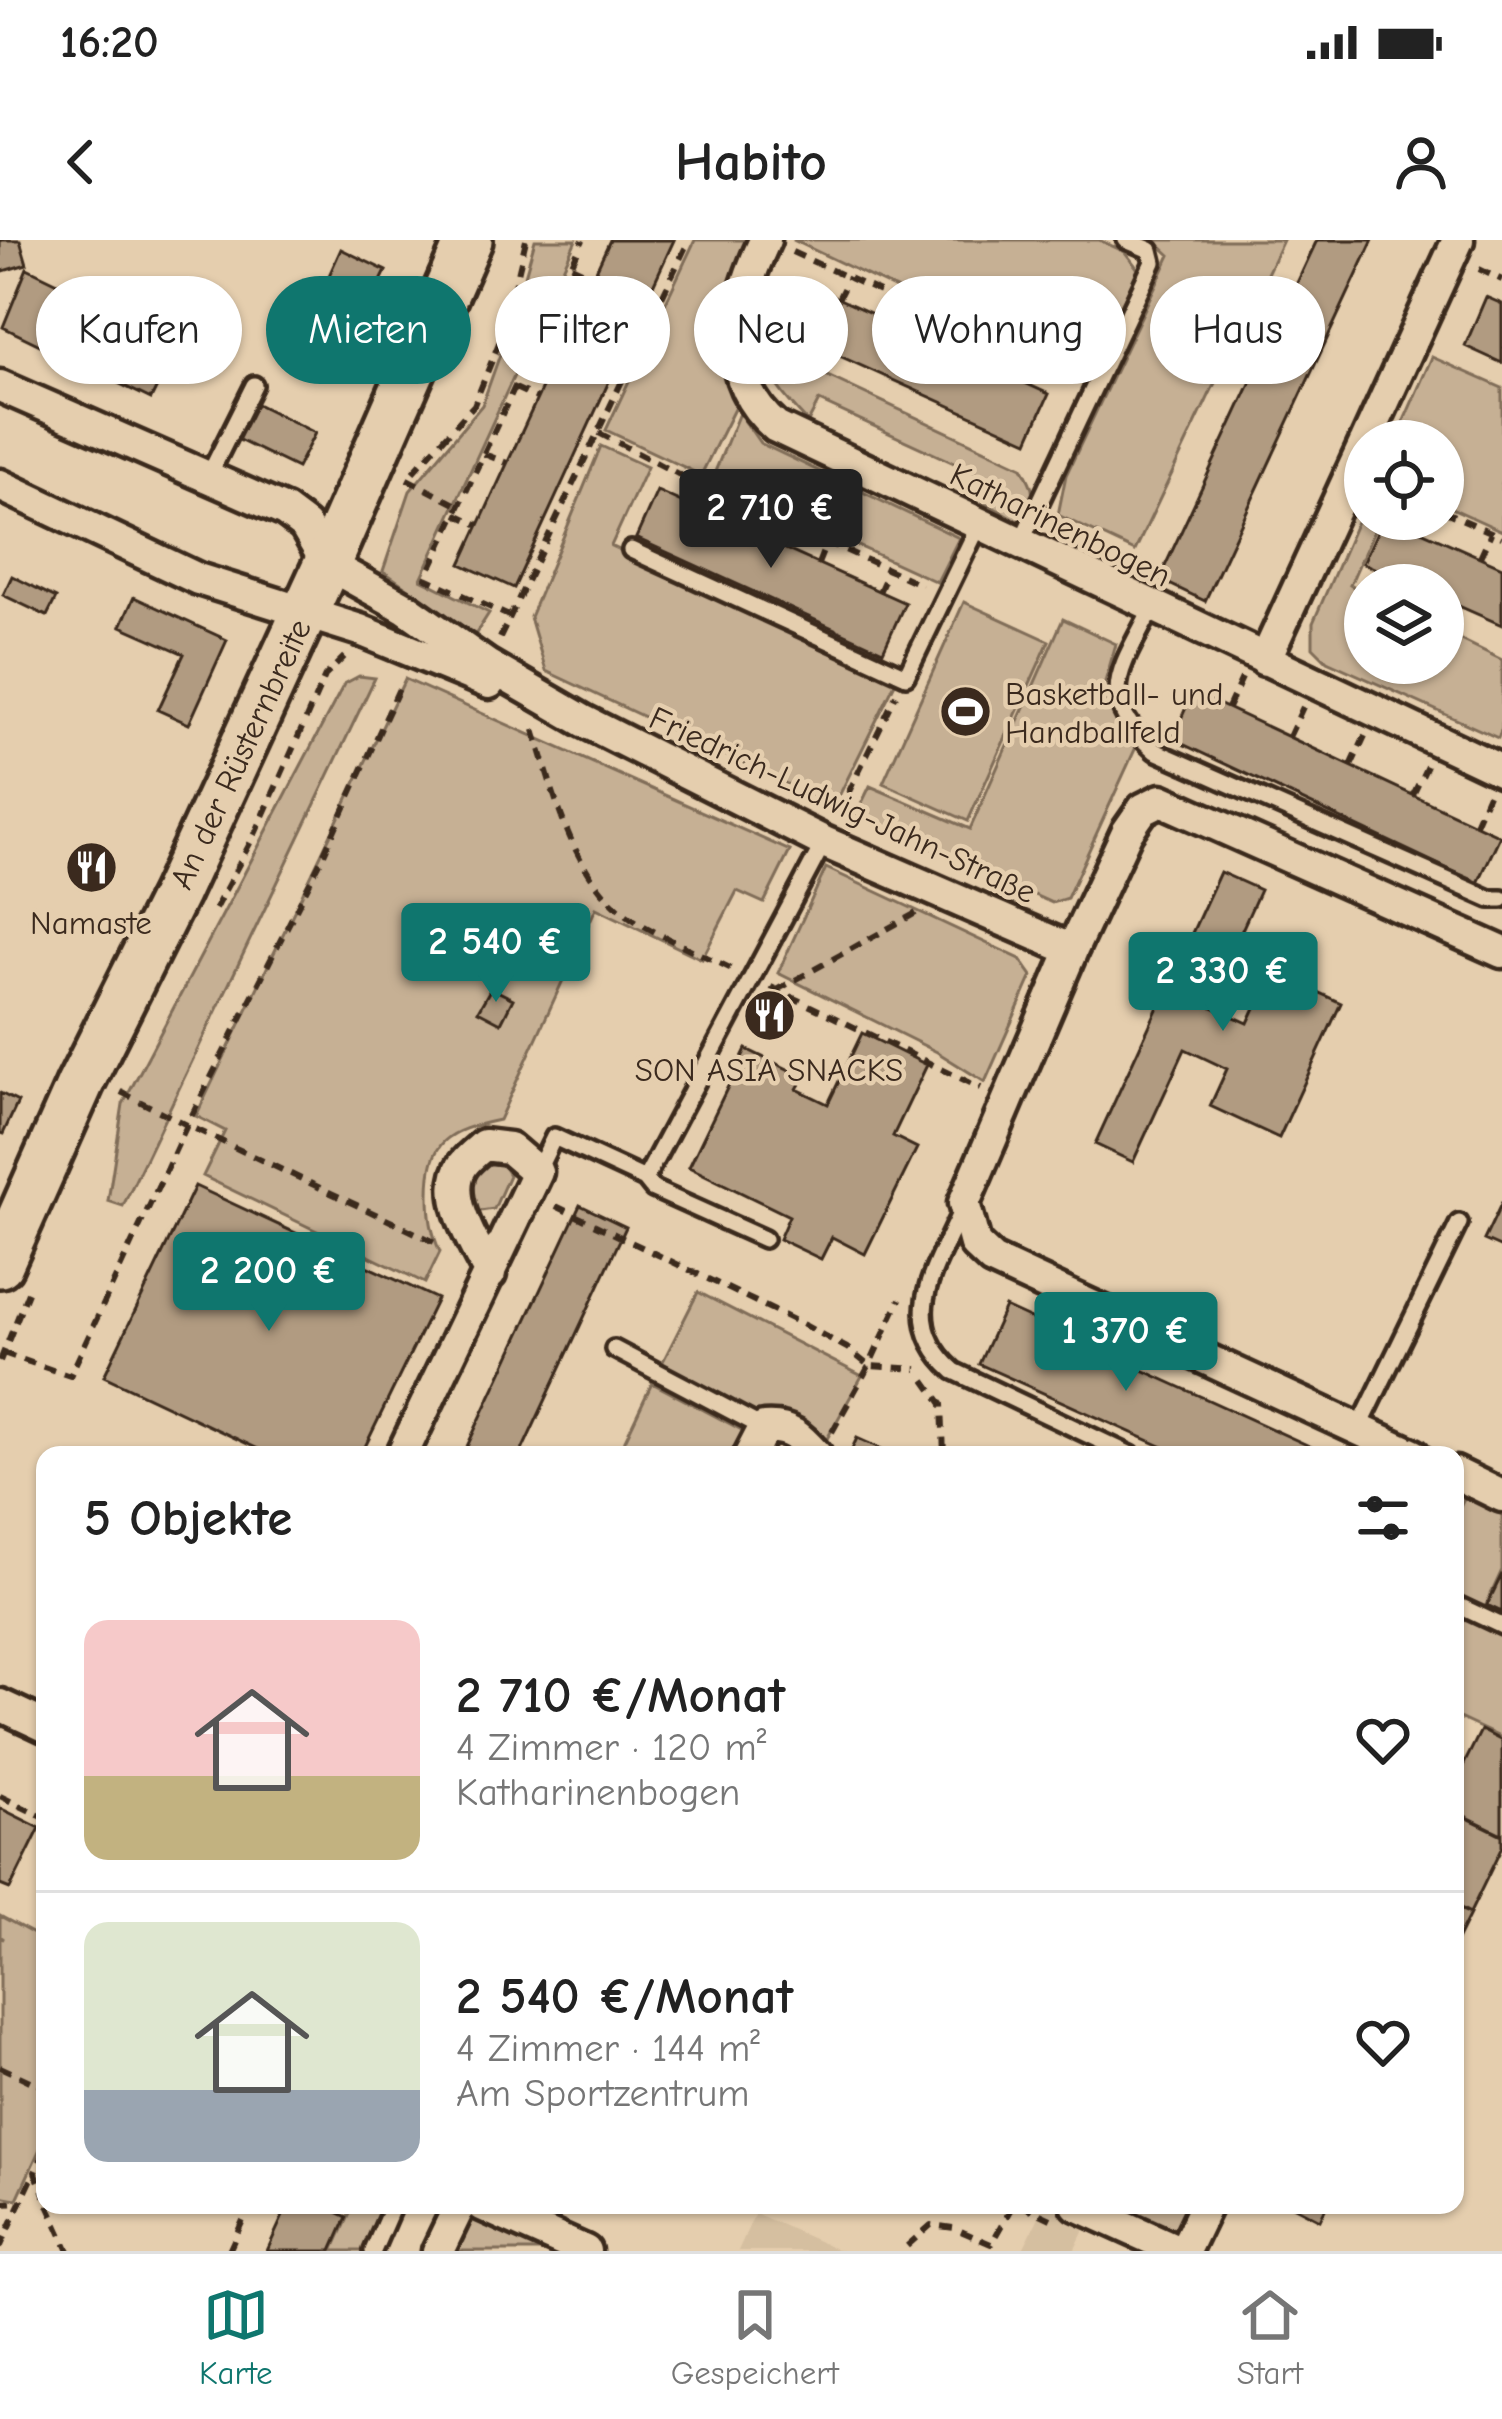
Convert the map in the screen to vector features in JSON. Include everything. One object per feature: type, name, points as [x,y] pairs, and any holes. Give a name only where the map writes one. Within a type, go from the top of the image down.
[{"type":"main road","name":"An der Rüsternbreite","points":[[14,1278],[80,1084],[175,894],[469,240]]},
{"type":"street","name":"Katharinenbogen","points":[[777,245],[738,306],[735,337],[738,363],[758,412],[776,427],[1151,608],[1254,668],[1496,781]]},
{"type":"street","points":[[1377,420],[1464,253]]},
{"type":"street","points":[[0,386],[285,511],[305,526],[327,564]]},
{"type":"street","name":"Friedrich-Ludwig-Jahn-Straße","points":[[0,485],[198,579],[361,630],[584,721]]},
{"type":"street","points":[[1254,668],[1344,485]]},
{"type":"street","name":"Friedrich-Ludwig-Jahn-Straße","points":[[327,564],[406,608],[472,655],[584,721],[824,842],[1072,950]]},
{"type":"street","points":[[1394,1446],[992,1260],[975,1244],[964,1203],[1127,832],[1142,809],[1160,800],[1502,952]]},
{"type":"street","points":[[406,1446],[537,1172],[509,1148],[484,1145],[460,1168],[457,1193],[466,1226],[487,1269]]},
{"type":"street","points":[[757,1441],[796,1433],[808,1446]]},
{"type":"street","points":[[1464,1476],[1499,1486]]},
{"type":"street","points":[[0,1705],[36,1722]]},
{"type":"street","points":[[438,2251],[456,2214]]},
{"type":"street","points":[[502,2214],[585,2251]]},
{"type":"street","points":[[1096,2214],[1174,2250],[1200,2214]]},
{"type":"lane","points":[[1020,544],[1153,262],[1150,250],[1126,240]]},
{"type":"lane","points":[[209,475],[254,385]]},
{"type":"lane","points":[[632,550],[906,676],[979,525]]},
{"type":"lane","points":[[1151,608],[1120,671],[1117,705],[1134,733],[1155,751],[1490,899],[1502,898]]},
{"type":"lane","points":[[645,1179],[824,842]]},
{"type":"lane","points":[[537,1172],[554,1137],[764,1239]]},
{"type":"lane","points":[[964,1203],[925,1298],[921,1322],[936,1355],[954,1371],[1112,1446]]},
{"type":"lane","points":[[1358,1430],[1459,1223]]},
{"type":"lane","points":[[614,1348],[757,1441]]},
{"type":"lane","points":[[1464,1608],[1502,1626]]},
{"type":"lane","points":[[373,2251],[389,2214]]},
{"type":"path","points":[[517,276],[526,240]]},
{"type":"path","points":[[566,276],[583,240]]},
{"type":"path","points":[[516,384],[426,578],[511,617],[689,240]]},
{"type":"path","points":[[777,245],[872,288]]},
{"type":"path","points":[[1464,253],[1502,280]]},
{"type":"path","points":[[571,266],[593,276]]},
{"type":"path","points":[[400,493],[473,405],[495,347]]},
{"type":"path","points":[[1080,384],[1093,390]]},
{"type":"path","points":[[514,388],[537,398]]},
{"type":"path","points":[[599,433],[945,595]]},
{"type":"path","points":[[484,454],[507,464]]},
{"type":"path","points":[[407,479],[479,524]]},
{"type":"path","points":[[692,507],[703,485]]},
{"type":"path","points":[[755,536],[766,514]]},
{"type":"path","points":[[1464,520],[1502,537]]},
{"type":"path","points":[[1480,557],[1492,532]]},
{"type":"path","points":[[818,564],[827,542]]},
{"type":"path","points":[[879,592],[889,570]]},
{"type":"path","points":[[214,911],[256,832],[326,676],[351,651],[361,630]]},
{"type":"path","points":[[1228,708],[1254,668]]},
{"type":"path","points":[[14,1278],[2,1358],[70,1376],[187,1125],[321,860],[405,674]]},
{"type":"path","points":[[824,842],[906,676]]},
{"type":"path","points":[[1289,736],[1304,705]]},
{"type":"path","points":[[555,739],[533,729],[565,824],[589,876],[635,921],[993,1094]]},
{"type":"path","points":[[1351,766],[1366,733]]},
{"type":"path","points":[[1413,795],[1428,762]]},
{"type":"path","points":[[1474,824],[1496,781]]},
{"type":"path","points":[[777,990],[928,907],[909,899]]},
{"type":"path","points":[[114,1106],[121,1092],[487,1269]]},
{"type":"path","points":[[549,1202],[806,1326],[848,1348],[869,1366],[917,1369],[942,1404],[944,1446]]},
{"type":"path","points":[[0,1796],[36,1814]]},
{"type":"path","points":[[0,2067],[36,2084]]},
{"type":"path","points":[[0,2203],[21,2202],[35,2172]]},
{"type":"path","points":[[0,2248],[35,2172]]},
{"type":"path","points":[[52,2214],[69,2251]]},
{"type":"path","points":[[229,2251],[246,2214]]},
{"type":"path","points":[[908,2246],[931,2225],[954,2228],[991,2244],[1008,2214]]},
{"type":"shaded area","points":[[535,240],[576,240],[560,276],[525,276]]},
{"type":"shaded area","points":[[695,240],[747,240],[732,276],[694,276],[694,384],[728,384],[736,405],[701,475],[606,430],[628,384],[670,384],[670,293]]},
{"type":"shaded area","points":[[793,240],[1099,240],[1125,252],[1138,269],[1126,295],[1126,276],[872,278]]},
{"type":"shaded area","points":[[1154,240],[1283,240],[1266,276],[1160,276],[1170,255]]},
{"type":"shaded area","points":[[1150,297],[1150,384],[1214,384],[1135,551],[1058,515],[1066,475],[1109,384],[1126,384],[1126,348]]},
{"type":"shaded area","points":[[1432,357],[1502,388],[1502,531],[1464,514],[1464,420],[1404,420]]},
{"type":"shaded area","points":[[495,369],[495,384],[510,384],[421,579],[489,613],[475,635],[383,571],[410,491],[482,405]]},
{"type":"shaded area","points":[[776,384],[845,384],[1022,467],[1033,495],[1030,506],[1021,522],[983,502],[993,481],[819,401],[808,422]]},
{"type":"shaded area","points":[[739,413],[760,443],[959,538],[937,582],[712,479]]},
{"type":"shaded area","points":[[601,446],[647,467],[611,546],[897,679],[834,806],[546,671],[530,617]]},
{"type":"shaded area","points":[[1349,540],[1370,540],[1359,564],[1344,564],[1344,669],[1313,647],[1313,623]]},
{"type":"shaded area","name":"Basketball- und Handballfeld","points":[[964,602],[1049,641],[968,821],[883,783]]},
{"type":"shaded area","points":[[1063,619],[1116,644],[1101,696],[1137,745],[1067,898],[1052,903],[856,815],[870,786],[970,829]]},
{"type":"shaded area","points":[[1464,641],[1502,660],[1498,738],[1378,684],[1464,684]]},
{"type":"shaded area","points":[[359,676],[375,678],[123,1206],[108,1201],[123,1104],[344,684]]},
{"type":"shaded area","points":[[405,679],[790,851],[764,903],[737,891],[702,959],[596,908],[499,1120],[454,1134],[437,1150],[429,1203],[440,1252],[425,1283],[203,1176],[225,1131],[196,1116]]},
{"type":"shaded area","points":[[826,868],[1020,959],[1032,976],[985,1082],[937,1052],[778,973]]},
{"type":"shaded area","points":[[481,1158],[500,1160],[509,1175],[494,1209],[474,1212],[468,1171]]},
{"type":"shaded area","points":[[698,1292],[862,1376],[823,1446],[789,1446],[757,1436],[653,1381]]},
{"type":"shaded area","points":[[652,1383],[757,1438],[752,1446],[622,1446]]},
{"type":"shaded area","points":[[1464,1498],[1502,1512],[1502,1570],[1486,1605],[1502,1613],[1502,1738],[1464,1720]]},
{"type":"shaded area","points":[[0,1916],[36,1935],[36,2158],[17,2199],[0,2196],[0,1938],[4,1939]]},
{"type":"shaded area","points":[[350,2214],[389,2214],[372,2251],[333,2251]]},
{"type":"shaded area","points":[[472,2214],[496,2214],[576,2251],[456,2251]]},
{"type":"shaded area","points":[[757,2214],[840,2251],[738,2251]]},
{"type":"shaded area","points":[[1040,2214],[1092,2214],[1074,2251],[1022,2251]]},
{"type":"shaded area","points":[[1101,2214],[1201,2214],[1183,2251]]},
{"type":"building","points":[[0,240],[20,240],[27,264],[0,272]]},
{"type":"building","points":[[610,240],[674,240],[657,276],[593,276]]},
{"type":"building","points":[[1317,240],[1373,240],[1325,343],[1325,276],[1300,276]]},
{"type":"building","points":[[341,249],[386,271],[384,276],[329,276]]},
{"type":"building","points":[[27,268],[43,276],[36,276],[36,343],[3,327]]},
{"type":"building","points":[[1486,297],[1502,304],[1502,363],[1465,346]]},
{"type":"building","points":[[848,303],[872,314],[872,371],[848,360]]},
{"type":"building","points":[[120,384],[158,384],[151,399]]},
{"type":"building","points":[[544,384],[608,384],[514,588],[461,564]]},
{"type":"building","points":[[902,384],[1027,384],[1049,394],[1028,441]]},
{"type":"building","points":[[1250,384],[1306,384],[1205,601],[1159,579]]},
{"type":"building","points":[[255,403],[315,433],[297,468],[237,439]]},
{"type":"building","points":[[657,491],[905,603],[883,651],[636,538]]},
{"type":"building","points":[[1373,540],[1441,540],[1502,567],[1502,625],[1464,608],[1464,564],[1363,563]]},
{"type":"building","points":[[12,576],[56,598],[47,616],[3,595]]},
{"type":"building","points":[[134,597],[227,640],[189,724],[158,710],[184,654],[121,626]]},
{"type":"building","points":[[1193,692],[1500,836],[1478,883],[1172,739]]},
{"type":"building","points":[[1220,872],[1260,890],[1208,1005],[1248,1023],[1272,971],[1341,1003],[1279,1138],[1210,1106],[1227,1069],[1185,1049],[1133,1162],[1095,1144]]},
{"type":"building","points":[[491,988],[513,999],[501,1023],[478,1011]]},
{"type":"building","points":[[771,1000],[783,1005],[769,1034],[757,1028]]},
{"type":"building","points":[[862,1033],[927,1065],[893,1136],[917,1148],[865,1254],[832,1237],[821,1259],[779,1239],[789,1216],[689,1167],[746,1049],[804,1077],[797,1089],[828,1104]]},
{"type":"building","points":[[0,1093],[18,1102],[3,1134],[0,1133]]},
{"type":"building","points":[[195,1186],[437,1299],[365,1446],[252,1446],[104,1376]]},
{"type":"building","points":[[1502,1202],[1502,1248],[1484,1240]]},
{"type":"building","points":[[580,1205],[626,1227],[524,1446],[467,1446]]},
{"type":"building","points":[[1005,1307],[1309,1446],[1161,1446],[979,1364]]},
{"type":"building","points":[[1502,1574],[1502,1612],[1487,1605]]},
{"type":"building","points":[[1481,1730],[1502,1741],[1502,1834],[1464,1815],[1464,1764]]},
{"type":"building","points":[[0,1808],[36,1826],[36,1836],[10,1889],[0,1885]]},
{"type":"building","points":[[1464,1816],[1502,1835],[1502,1847],[1470,1913],[1464,1910]]},
{"type":"building","points":[[284,2214],[347,2217],[332,2251],[267,2251]]},
{"type":"place","name":"Basketball- und Handballfeld","points":[[966,712]]},
{"type":"place","name":"Namaste","points":[[91,868]]},
{"type":"place","name":"SON ASIA SNACKS","points":[[769,1015]]}]
